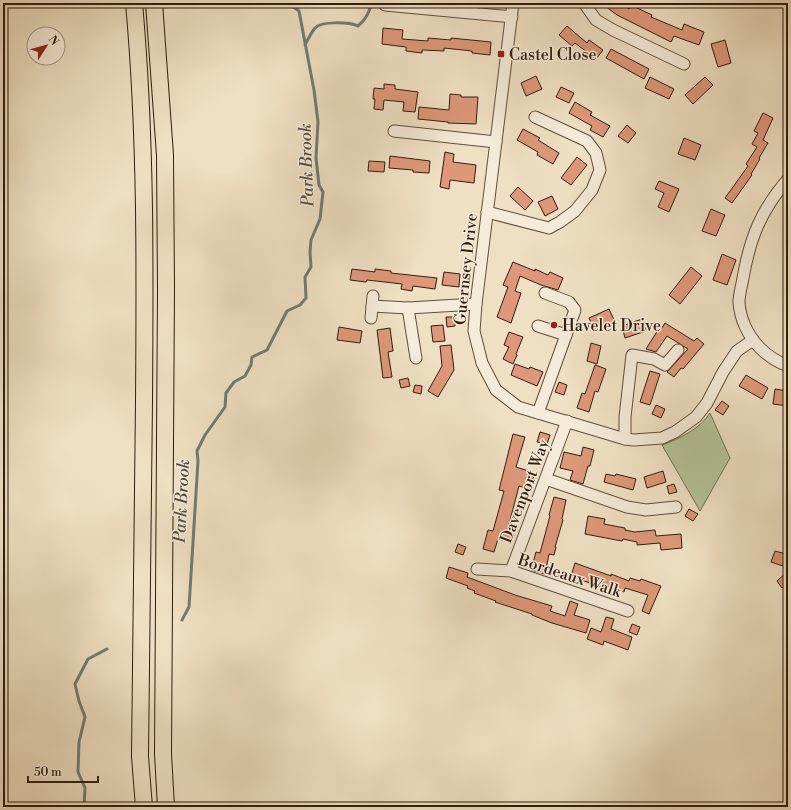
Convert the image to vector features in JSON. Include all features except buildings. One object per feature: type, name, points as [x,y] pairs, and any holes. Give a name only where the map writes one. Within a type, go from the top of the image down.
[{"type":"highway","points":[[134,3],[139,56],[145,288],[140,757],[144,807]]},
{"type":"highway","points":[[154,3],[165,155],[166,297],[163,754],[166,807]]},
{"type":"street","name":"Guernsey Drive","points":[[514,3],[487,212],[474,331],[482,363],[496,390],[518,407],[538,413],[634,440],[662,438],[675,432],[696,417],[707,403],[723,372],[737,351],[752,340]]},
{"type":"street","points":[[584,3],[596,20],[613,30],[684,64]]},
{"type":"street","points":[[385,5],[512,16]]},
{"type":"street","points":[[487,212],[549,228],[575,211],[592,190],[600,170],[596,153],[587,140],[535,117]]},
{"type":"street","points":[[394,131],[496,142]]},
{"type":"street","points":[[788,179],[769,202],[756,228],[746,262],[739,301],[745,327],[752,340],[768,356],[788,366]]},
{"type":"street","points":[[538,413],[575,310],[569,302],[545,293]]},
{"type":"street","points":[[371,318],[372,301],[408,308],[476,304]]},
{"type":"street","points":[[408,308],[416,358]]},
{"type":"street","points":[[538,326],[566,335]]},
{"type":"street","points":[[625,438],[624,417],[632,355],[654,359],[665,365],[678,350]]},
{"type":"street","name":"Davenport Way","points":[[511,571],[567,421]]},
{"type":"street","points":[[546,479],[628,507],[646,510],[676,507]]},
{"type":"street","name":"Bordeaux Walk","points":[[477,569],[511,571],[628,611]]},
{"type":"green space","points":[[710,413],[730,458],[700,511],[662,445],[695,429]]},
{"type":"green space","points":[[788,790],[788,807],[781,807]]},
{"type":"waterway","name":"Park Brook","points":[[182,620],[189,607],[198,461],[197,451],[205,435],[225,407],[226,393],[234,382],[245,376],[251,365],[252,357],[267,350],[287,311],[300,305],[306,298],[305,277],[311,267],[311,240],[320,219],[323,192],[319,185],[316,158],[318,122],[314,90],[299,11],[288,3]]},
{"type":"waterway","points":[[305,45],[315,28],[323,24],[335,23],[358,26],[367,16],[371,3]]},
{"type":"waterway","name":"Park Brook","points":[[84,807],[85,788],[78,772],[79,742],[85,717],[75,684],[88,659],[107,649]]},
{"type":"place","name":"Castel Close","points":[[501,54]]},
{"type":"place","name":"Havelet Drive","points":[[554,325]]}]
